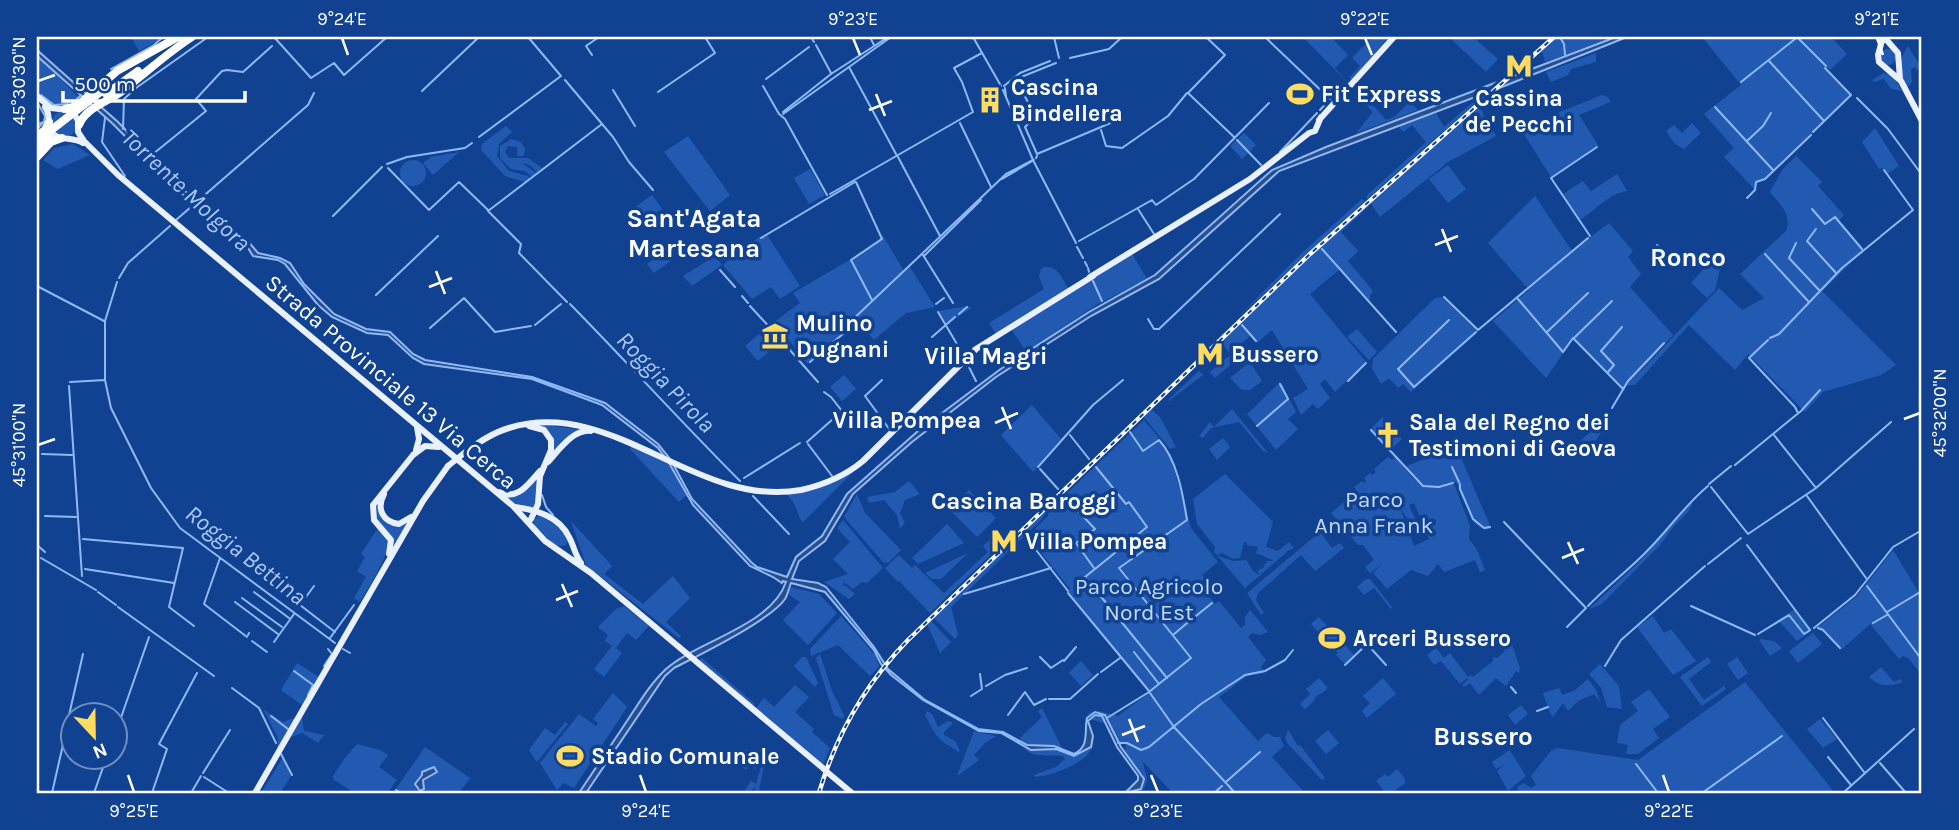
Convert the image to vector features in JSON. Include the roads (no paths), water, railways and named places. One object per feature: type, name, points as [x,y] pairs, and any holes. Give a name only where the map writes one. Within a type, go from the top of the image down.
[{"type":"highway","points":[[37,142],[180,37]]},
{"type":"highway","points":[[62,109],[77,106],[117,71],[180,37]]},
{"type":"highway","points":[[105,92],[190,37]]},
{"type":"highway","points":[[78,127],[82,118],[121,92],[190,37]]},
{"type":"highway","points":[[37,148],[50,119]]},
{"type":"highway","points":[[37,157],[51,142],[65,138]]},
{"type":"main road","points":[[395,478],[380,502],[382,513],[388,521],[397,524],[406,522],[448,466],[463,454],[489,436],[507,428],[536,423],[563,423],[589,428],[721,484],[751,491],[778,493],[803,489],[846,473],[863,461],[975,350],[1243,183],[1298,141],[1312,129],[1394,37]]},
{"type":"main road","points":[[1884,37],[1898,53],[1900,81]]},
{"type":"main road","points":[[1884,37],[1878,60],[1900,81],[1922,121]]},
{"type":"main road","points":[[1881,50],[1891,47]]},
{"type":"main road","points":[[1888,68],[1898,61]]},
{"type":"main road","name":"Strada Provinciale 13 Via Cerca","points":[[38,98],[51,108],[74,113],[88,146]]},
{"type":"main road","name":"Strada Provinciale 13 Via Cerca","points":[[38,98],[50,119],[53,134],[76,139],[88,146],[134,188],[513,506],[531,522],[536,532],[591,573],[852,793]]},
{"type":"main road","points":[[50,119],[62,109]]},
{"type":"main road","points":[[65,138],[78,127]]},
{"type":"main road","points":[[416,426],[420,447]]},
{"type":"main road","points":[[507,428],[534,426],[546,432],[551,440],[551,450],[542,470],[531,522]]},
{"type":"main road","points":[[468,470],[500,493],[512,496],[520,492],[571,437],[580,432],[589,430],[619,440]]},
{"type":"main road","points":[[381,574],[390,553],[391,541],[374,521],[372,509],[375,500],[428,441],[429,436]]},
{"type":"main road","points":[[420,447],[444,449]]},
{"type":"main road","points":[[539,491],[548,515]]},
{"type":"main road","points":[[255,793],[423,501]]},
{"type":"main road","name":"Strada Provinciale 13 Via Cerca","points":[[513,506],[548,515],[564,528],[578,559],[591,573]]},
{"type":"main road","points":[[531,522],[537,514],[548,515]]},
{"type":"main road","points":[[554,546],[564,548],[570,539]]},
{"type":"waterway","points":[[111,69],[163,37]]},
{"type":"waterway","name":"Torrente Molgora","points":[[123,129],[124,99],[208,37]]},
{"type":"waterway","points":[[274,37],[311,78],[334,63],[344,75],[387,37]]},
{"type":"waterway","points":[[422,91],[479,37]]},
{"type":"waterway","points":[[528,37],[561,76]]},
{"type":"waterway","points":[[592,55],[586,46],[599,37]]},
{"type":"waterway","points":[[658,92],[715,53],[705,37]]},
{"type":"waterway","points":[[811,37],[814,42]]},
{"type":"waterway","points":[[870,37],[874,45]]},
{"type":"waterway","points":[[783,112],[831,74],[888,37]]},
{"type":"waterway","points":[[783,114],[891,37]]},
{"type":"waterway","points":[[973,37],[1001,86]]},
{"type":"waterway","points":[[1054,37],[1059,58]]},
{"type":"waterway","points":[[1070,58],[1109,49],[1122,37]]},
{"type":"waterway","points":[[1206,37],[1225,55],[1188,93],[1234,137]]},
{"type":"waterway","points":[[1265,37],[1330,99]]},
{"type":"waterway","points":[[1560,37],[1565,55]]},
{"type":"waterway","points":[[1797,37],[1826,66]]},
{"type":"waterway","points":[[1741,82],[1795,39]]},
{"type":"waterway","points":[[816,45],[831,73]]},
{"type":"waterway","name":"Torrente Molgora","points":[[153,154],[206,111],[196,99],[222,71],[243,72],[272,46]]},
{"type":"waterway","points":[[766,79],[809,47]]},
{"type":"waterway","points":[[830,194],[973,112],[954,68],[982,53]]},
{"type":"waterway","points":[[1004,86],[1020,73],[1050,61]]},
{"type":"waterway","points":[[1769,61],[1824,121]]},
{"type":"waterway","points":[[1033,112],[1016,79],[1056,63]]},
{"type":"waterway","points":[[849,67],[896,154]]},
{"type":"waterway","points":[[1813,132],[1851,95],[1825,68]]},
{"type":"waterway","name":"Roggia Pirola","points":[[479,137],[561,76]]},
{"type":"waterway","points":[[565,80],[653,190]]},
{"type":"waterway","points":[[763,86],[779,114],[785,119],[827,195]]},
{"type":"waterway","points":[[1005,88],[1006,96]]},
{"type":"waterway","points":[[613,90],[635,126]]},
{"type":"waterway","points":[[810,362],[851,327],[848,324],[1006,174],[1033,160],[1003,90]]},
{"type":"waterway","name":"Torrente Molgora","points":[[176,220],[308,105],[314,93]]},
{"type":"waterway","points":[[1101,130],[1106,146],[1122,148],[1168,116],[1187,93]]},
{"type":"waterway","points":[[41,95],[54,105],[68,104]]},
{"type":"waterway","points":[[73,103],[81,95]]},
{"type":"waterway","points":[[1857,98],[1888,129],[1922,175]]},
{"type":"waterway","points":[[1320,110],[1328,101]]},
{"type":"waterway","points":[[37,102],[45,116],[44,122],[37,124]]},
{"type":"waterway","points":[[1079,241],[1152,200],[1156,205],[1194,179],[1269,103]]},
{"type":"waterway","points":[[1715,107],[1773,170]]},
{"type":"waterway","points":[[1280,152],[1317,113]]},
{"type":"waterway","points":[[1747,141],[1763,126],[1771,113]]},
{"type":"waterway","points":[[1035,117],[1025,127],[1037,154],[1120,119]]},
{"type":"waterway","name":"Torrente Molgora","points":[[105,118],[102,142],[125,176]]},
{"type":"waterway","points":[[37,129],[43,123]]},
{"type":"waterway","points":[[960,123],[991,187]]},
{"type":"waterway","name":"Roggia Pirola","points":[[567,302],[519,253],[521,244],[488,211],[602,124]]},
{"type":"waterway","points":[[1747,198],[1755,190],[1756,182],[1765,179],[1811,135]]},
{"type":"waterway","points":[[1237,140],[1261,165]]},
{"type":"waterway","name":"Roggia Pirola","points":[[387,164],[407,157],[465,148],[472,143]]},
{"type":"waterway","points":[[1590,236],[1551,178],[1597,147]]},
{"type":"waterway","points":[[898,157],[940,236]]},
{"type":"waterway","points":[[1002,179],[1034,160]]},
{"type":"waterway","points":[[1034,162],[1076,243]]},
{"type":"waterway","name":"Roggia Pirola","points":[[333,216],[382,167]]},
{"type":"waterway","name":"Roggia Pirola","points":[[388,168],[429,210],[459,182],[488,210]]},
{"type":"waterway","points":[[1881,236],[1913,210],[1884,170]]},
{"type":"waterway","points":[[761,238],[855,182]]},
{"type":"waterway","points":[[856,182],[882,239],[851,260],[872,300]]},
{"type":"waterway","points":[[924,256],[981,200]]},
{"type":"waterway","points":[[1138,209],[1154,234]]},
{"type":"waterway","points":[[1812,209],[1825,224],[1835,217],[1862,249]]},
{"type":"waterway","points":[[1148,319],[1154,329],[1159,329],[1280,214]]},
{"type":"waterway","points":[[119,278],[128,263],[170,226]]},
{"type":"waterway","points":[[1816,229],[1807,241],[1836,273]]},
{"type":"waterway","points":[[376,295],[438,236]]},
{"type":"waterway","points":[[1770,338],[1779,334],[1842,268],[1880,237]]},
{"type":"waterway","points":[[1444,297],[1478,330],[1588,238]]},
{"type":"waterway","points":[[1796,243],[1789,258],[1819,290]]},
{"type":"waterway","points":[[1657,245],[1663,251]]},
{"type":"waterway","points":[[1077,247],[1083,258]]},
{"type":"waterway","points":[[1322,249],[1396,332]]},
{"type":"waterway","points":[[1765,254],[1808,301]]},
{"type":"waterway","points":[[923,255],[953,303]]},
{"type":"waterway","points":[[1085,262],[1087,266]]},
{"type":"waterway","points":[[1088,268],[1089,272]]},
{"type":"waterway","points":[[720,270],[735,287]]},
{"type":"waterway","points":[[1093,281],[1102,301]]},
{"type":"waterway","name":"Roggia Bettina","points":[[117,282],[105,321],[105,380],[111,408],[151,488],[180,528],[335,643]]},
{"type":"waterway","points":[[37,286],[104,321]]},
{"type":"waterway","points":[[1547,332],[1588,293]]},
{"type":"waterway","points":[[742,296],[748,303]]},
{"type":"waterway","points":[[430,328],[464,298],[495,332],[531,326]]},
{"type":"waterway","points":[[936,304],[944,298]]},
{"type":"waterway","points":[[1518,299],[1563,352],[1573,338],[1623,389]]},
{"type":"waterway","points":[[1574,338],[1612,301]]},
{"type":"waterway","points":[[535,325],[561,304]]},
{"type":"waterway","name":"Roggia Pirola","points":[[570,304],[740,481]]},
{"type":"waterway","points":[[750,306],[786,345]]},
{"type":"waterway","points":[[959,314],[967,307]]},
{"type":"waterway","points":[[938,312],[964,356]]},
{"type":"waterway","points":[[932,337],[955,317]]},
{"type":"waterway","points":[[1449,320],[1398,369],[1414,387],[1476,332]]},
{"type":"waterway","points":[[1242,325],[1256,341]]},
{"type":"waterway","points":[[1608,372],[1614,365],[1601,351],[1622,327]]},
{"type":"waterway","points":[[1768,340],[1749,358],[1798,413]]},
{"type":"waterway","points":[[1612,408],[1628,381],[1664,343]]},
{"type":"waterway","points":[[789,349],[818,382]]},
{"type":"waterway","points":[[967,363],[976,381]]},
{"type":"waterway","points":[[1348,381],[1366,363]]},
{"type":"waterway","points":[[70,382],[105,380]]},
{"type":"waterway","points":[[882,380],[865,396],[890,430]]},
{"type":"waterway","points":[[1038,467],[1093,405],[1123,380]]},
{"type":"waterway","points":[[1257,426],[1288,399],[1280,384]]},
{"type":"waterway","points":[[69,386],[82,576]]},
{"type":"waterway","points":[[1735,465],[1801,411],[1820,390]]},
{"type":"waterway","points":[[807,442],[842,411],[824,392]]},
{"type":"waterway","points":[[1816,488],[1891,422]]},
{"type":"waterway","points":[[1371,430],[1423,486],[1439,487],[1453,483]]},
{"type":"waterway","points":[[1107,718],[1149,692],[1191,658],[1119,568],[1187,520],[1178,478],[1165,448],[1159,440],[1143,451],[1130,432]]},
{"type":"waterway","points":[[1070,435],[1089,459]]},
{"type":"waterway","points":[[1711,487],[1748,534],[1816,488],[1774,435]]},
{"type":"waterway","points":[[744,478],[800,443]]},
{"type":"waterway","points":[[808,444],[832,476]]},
{"type":"waterway","points":[[42,454],[72,455]]},
{"type":"waterway","points":[[1709,484],[1731,466]]},
{"type":"waterway","points":[[1096,467],[1126,504],[1129,502],[1147,527],[1085,577],[1167,678]]},
{"type":"waterway","points":[[1452,467],[1459,482]]},
{"type":"waterway","points":[[1040,469],[1058,489]]},
{"type":"waterway","points":[[1460,484],[1473,519],[1484,528],[1490,527]]},
{"type":"waterway","points":[[1588,606],[1641,557],[1708,486]]},
{"type":"waterway","points":[[542,495],[546,507],[553,515]]},
{"type":"waterway","name":"Roggia Pirola","points":[[753,496],[789,534]]},
{"type":"waterway","points":[[1807,496],[1866,578]]},
{"type":"waterway","points":[[1065,497],[1095,529],[1076,543],[1094,568]]},
{"type":"waterway","points":[[45,516],[76,517]]},
{"type":"waterway","points":[[1504,522],[1586,608],[1567,627]]},
{"type":"waterway","points":[[1814,628],[1855,595],[1893,547],[1922,530]]},
{"type":"waterway","points":[[1026,537],[1068,591]]},
{"type":"waterway","points":[[1708,564],[1741,538]]},
{"type":"waterway","points":[[83,539],[183,548],[169,607],[194,626]]},
{"type":"waterway","points":[[37,545],[45,552]]},
{"type":"waterway","points":[[1747,545],[1810,630]]},
{"type":"waterway","points":[[41,558],[96,590]]},
{"type":"waterway","points":[[220,558],[204,604],[247,637]]},
{"type":"waterway","points":[[1605,666],[1621,640],[1705,566]]},
{"type":"waterway","points":[[964,594],[1051,568]]},
{"type":"waterway","points":[[85,569],[174,583]]},
{"type":"waterway","points":[[314,586],[300,605],[335,632]]},
{"type":"waterway","points":[[1867,586],[1922,660]]},
{"type":"waterway","points":[[1887,612],[1922,591]]},
{"type":"waterway","points":[[98,592],[116,605]]},
{"type":"waterway","points":[[254,592],[289,618]]},
{"type":"waterway","points":[[1068,593],[1149,691]]},
{"type":"waterway","points":[[242,598],[282,627]]},
{"type":"waterway","points":[[235,602],[278,634]]},
{"type":"waterway","points":[[1196,616],[1212,603]]},
{"type":"waterway","points":[[330,638],[354,605]]},
{"type":"waterway","points":[[1691,606],[1755,635]]},
{"type":"waterway","points":[[118,607],[214,676]]},
{"type":"waterway","points":[[274,642],[294,614]]},
{"type":"waterway","points":[[1758,634],[1789,615],[1804,634],[1809,631]]},
{"type":"waterway","points":[[1873,623],[1887,615]]},
{"type":"waterway","points":[[1173,635],[1193,618]]},
{"type":"waterway","points":[[1818,628],[1840,648]]},
{"type":"waterway","points":[[127,700],[149,637]]},
{"type":"waterway","points":[[252,641],[267,652]]},
{"type":"waterway","points":[[1345,665],[1367,644],[1386,665]]},
{"type":"waterway","points":[[1064,661],[1076,647]]},
{"type":"waterway","points":[[324,666],[332,654],[328,649]]},
{"type":"waterway","name":"Roggia Bettina","points":[[343,649],[350,653]]},
{"type":"waterway","points":[[1118,743],[1127,743],[1141,750],[1149,747],[1201,704],[1245,675],[1265,671],[1285,660],[1293,650]]},
{"type":"waterway","points":[[1134,652],[1159,684]]},
{"type":"waterway","points":[[72,700],[83,654]]},
{"type":"waterway","points":[[1040,657],[1051,668],[1063,660]]},
{"type":"waterway","points":[[1101,672],[1120,658]]},
{"type":"waterway","points":[[986,686],[1005,675],[1027,668]]},
{"type":"waterway","points":[[294,671],[313,685],[308,695]]},
{"type":"waterway","points":[[152,793],[167,749],[159,744],[197,673]]},
{"type":"waterway","points":[[980,674],[982,689]]},
{"type":"waterway","points":[[1049,699],[1070,699],[1098,674]]},
{"type":"waterway","points":[[1511,687],[1516,693]]},
{"type":"waterway","points":[[232,688],[259,708],[276,743]]},
{"type":"waterway","points":[[971,696],[982,689]]},
{"type":"waterway","points":[[1008,715],[1025,692],[1034,705],[1046,699]]},
{"type":"waterway","points":[[1150,693],[1174,727],[1226,783]]},
{"type":"waterway","points":[[1537,711],[1548,707]]},
{"type":"waterway","points":[[271,716],[288,729]]},
{"type":"waterway","points":[[1823,718],[1864,772]]},
{"type":"waterway","points":[[1843,793],[1914,729]]},
{"type":"waterway","points":[[203,773],[230,730]]},
{"type":"waterway","points":[[1702,793],[1782,736]]},
{"type":"waterway","points":[[1227,781],[1260,752]]},
{"type":"waterway","points":[[281,754],[292,775]]},
{"type":"waterway","points":[[1828,757],[1851,785]]},
{"type":"waterway","points":[[52,793],[60,758]]},
{"type":"waterway","points":[[1880,763],[1906,793]]},
{"type":"waterway","points":[[1636,764],[1658,793]]},
{"type":"waterway","points":[[94,793],[102,770]]},
{"type":"waterway","points":[[191,793],[201,776]]},
{"type":"waterway","points":[[204,777],[229,793]]},
{"type":"waterway","points":[[1227,784],[1235,793]]},
{"type":"waterway","points":[[1214,793],[1222,786]]},
{"type":"waterway","points":[[396,790],[401,793]]},
{"type":"railway","points":[[819,793],[834,751],[854,711],[879,674],[908,640],[1310,254],[1554,37]]},
{"type":"place","name":"Cassina de' Pecchi","points":[[1519,66]]},
{"type":"place","name":"Fit Express","points":[[1300,94]]},
{"type":"place","name":"Cascina Bindellera","points":[[990,100]]},
{"type":"place","name":"Mulino Dugnani","points":[[775,336]]},
{"type":"place","name":"Bussero","points":[[1210,354]]},
{"type":"place","name":"Sala del Regno dei Testimoni di Geova","points":[[1388,435]]},
{"type":"place","name":"Villa Pompea","points":[[1004,541]]},
{"type":"place","name":"Arceri Bussero","points":[[1332,638]]},
{"type":"place","name":"Stadio Comunale","points":[[570,756]]},
{"type":"district","name":"Sant'Agata Martesana","points":[[694,233]]},
{"type":"district","name":"Ronco","points":[[1688,257]]},
{"type":"district","name":"Villa Magri","points":[[986,356]]},
{"type":"district","name":"Villa Pompea","points":[[907,420]]},
{"type":"district","name":"Cascina Baroggi","points":[[1024,501]]},
{"type":"district","name":"Bussero","points":[[1483,736]]},
{"type":"park label","name":"Parco Anna Frank","points":[[1374,512]]},
{"type":"park label","name":"Parco Agricolo Nord Est","points":[[1149,599]]}]
